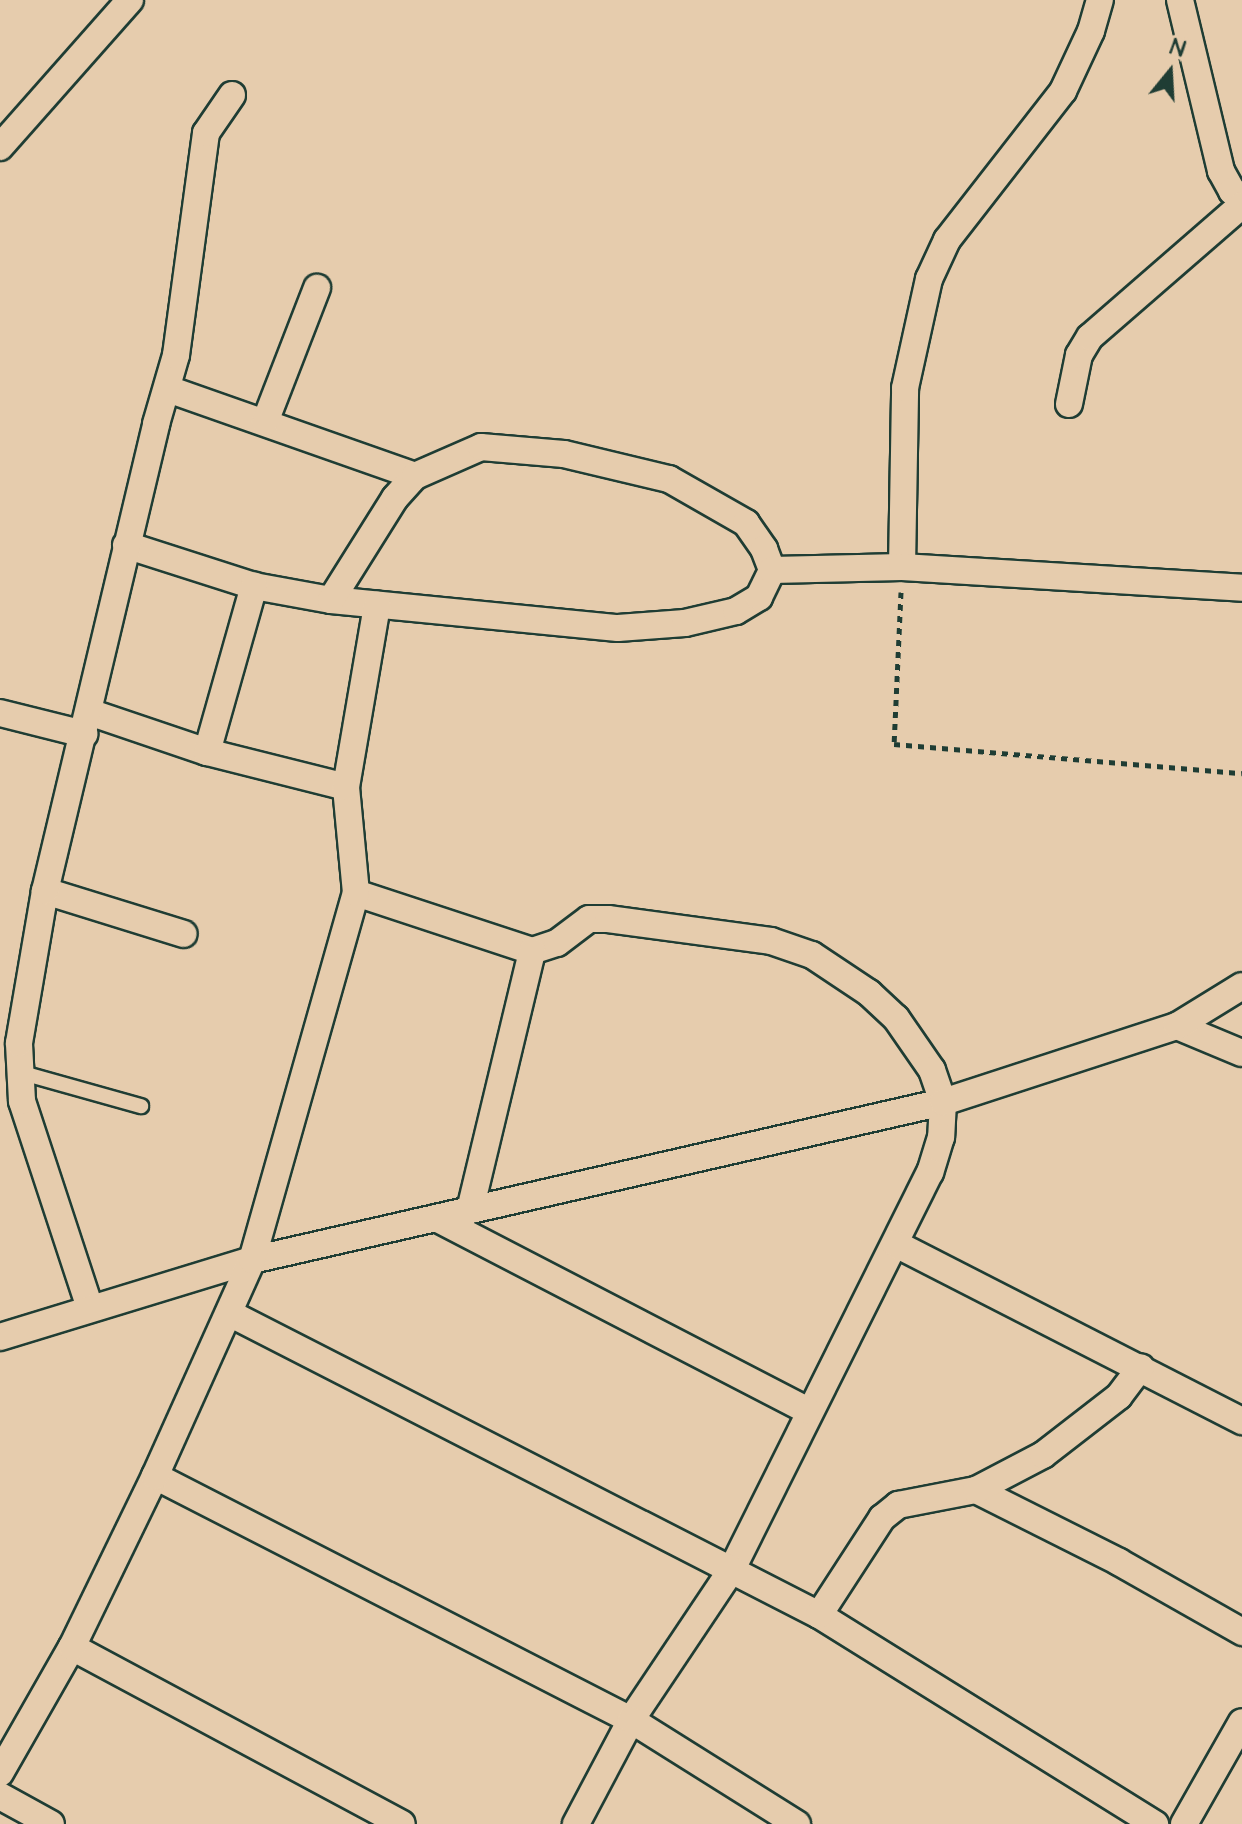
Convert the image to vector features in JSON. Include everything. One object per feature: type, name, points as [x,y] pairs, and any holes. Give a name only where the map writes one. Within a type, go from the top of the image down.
[{"type":"street","points":[[902,567],[905,388],[929,279],[947,240],[1063,91],[1091,31],[1100,0]]},
{"type":"street","points":[[1180,0],[1221,171],[1232,191],[1242,197]]},
{"type":"street","points":[[0,147],[117,4]]},
{"type":"street","points":[[90,1308],[22,1101],[18,1071],[19,1043],[45,891],[87,723],[126,545],[176,355],[206,133],[232,95]]},
{"type":"street","points":[[1069,404],[1079,355],[1090,337],[1242,205]]},
{"type":"street","points":[[265,422],[317,288]]},
{"type":"street","points":[[168,389],[415,476]]},
{"type":"street","points":[[126,545],[254,586],[331,600],[618,628],[685,623],[736,611],[759,597],[772,570],[764,549],[746,523],[669,479],[622,465],[549,452],[481,447],[415,476],[395,498],[331,600]]},
{"type":"street","points":[[772,570],[902,567],[1242,588]]},
{"type":"street","points":[[207,752],[254,586]]},
{"type":"street","points":[[0,1773],[72,1647],[155,1476],[252,1260],[356,893],[346,787],[377,605]]},
{"type":"street","points":[[0,713],[87,723],[346,787]]},
{"type":"street","points":[[45,891],[184,934]]},
{"type":"street","points":[[356,893],[532,951],[557,943],[589,919],[608,919],[771,941],[812,955],[869,993],[896,1018],[932,1070],[943,1102],[941,1137],[930,1172],[896,1244],[808,1411],[732,1569],[631,1720],[576,1824]]},
{"type":"street","points":[[470,1210],[532,951]]},
{"type":"street","points":[[0,1337],[252,1260],[943,1102],[1177,1026],[1242,986]]},
{"type":"street","points":[[1177,1026],[1242,1053]]},
{"type":"street","points":[[436,1218],[808,1411]]},
{"type":"street","points":[[896,1244],[1242,1421]]},
{"type":"street","points":[[229,1313],[819,1615],[1155,1824]]},
{"type":"street","points":[[819,1615],[882,1518],[898,1505],[976,1490],[1043,1455],[1119,1396],[1141,1367]]},
{"type":"street","points":[[155,1476],[631,1720],[797,1824]]},
{"type":"street","points":[[976,1490],[1119,1562],[1242,1632]]},
{"type":"street","points":[[72,1647],[396,1823]]},
{"type":"street","points":[[1184,1824],[1242,1722]]},
{"type":"street","points":[[0,1796],[51,1824]]},
{"type":"lane","points":[[18,1071],[141,1106]]},
{"type":"path","points":[[902,567],[894,744],[1242,773]]}]
